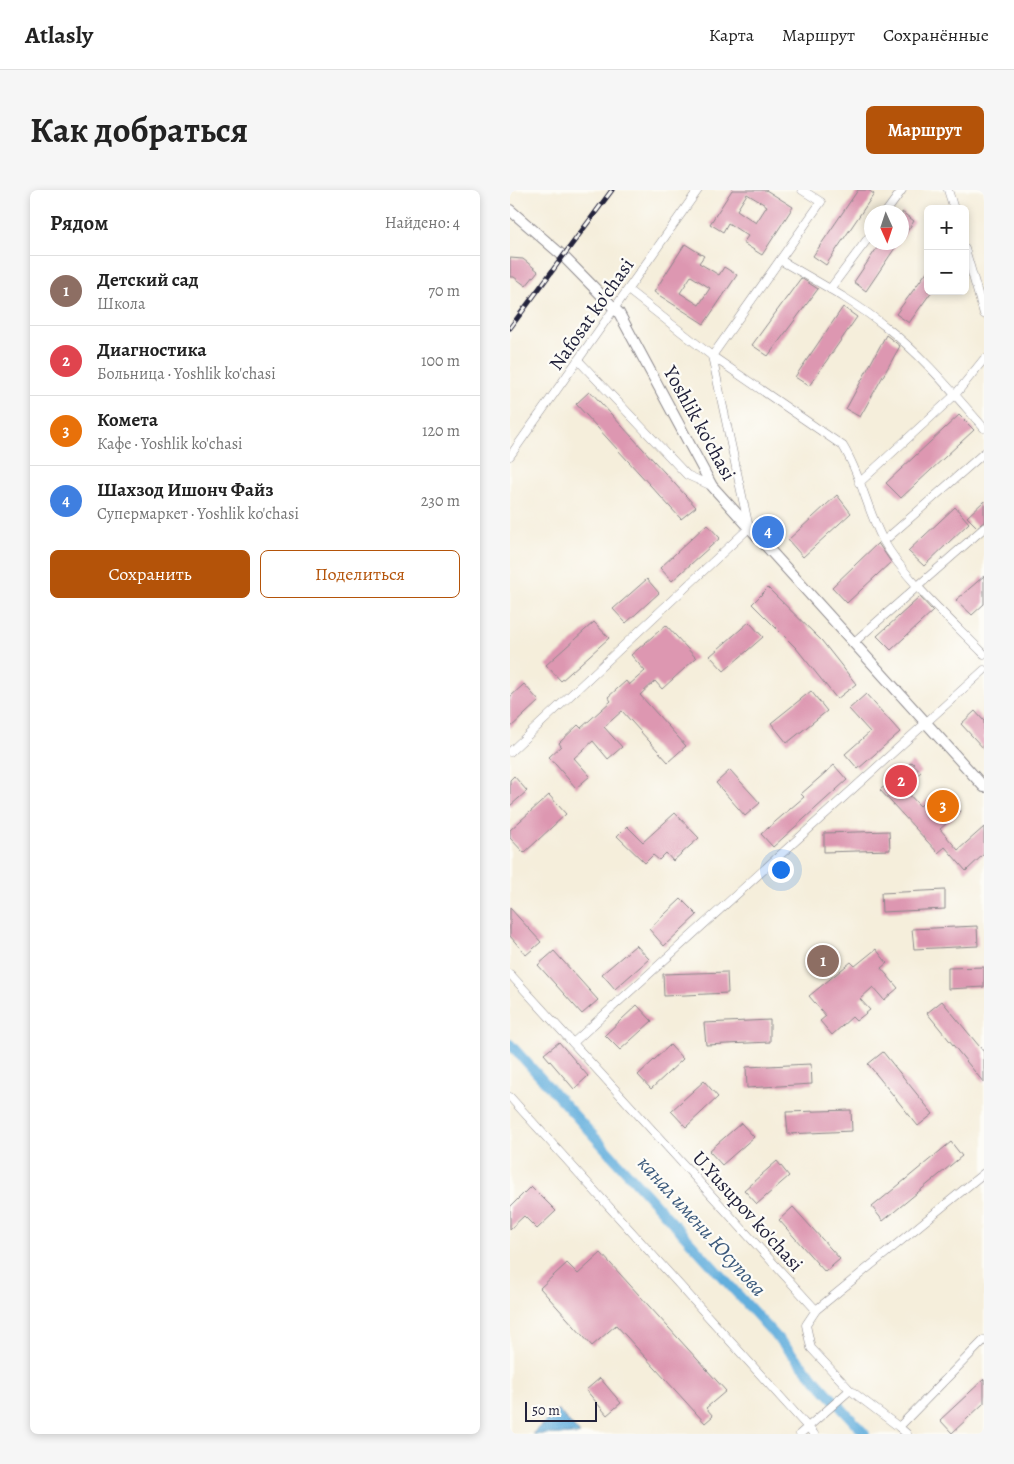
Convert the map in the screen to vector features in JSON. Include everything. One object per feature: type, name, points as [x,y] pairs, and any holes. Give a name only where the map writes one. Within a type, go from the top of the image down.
[{"type":"street","name":"Nafosat ko'chasi","points":[[510,456],[698,190]]},
{"type":"street","points":[[510,752],[749,528],[712,356],[821,202],[802,190]]},
{"type":"street","points":[[891,205],[902,190]]},
{"type":"street","points":[[948,190],[953,205]]},
{"type":"street","name":"Yoshlik ko'chasi","points":[[510,210],[563,256],[615,307],[712,486],[984,787]]},
{"type":"street","points":[[830,289],[864,243]]},
{"type":"street","points":[[965,250],[984,314]]},
{"type":"street","points":[[780,260],[830,289],[885,326],[911,348],[984,428]]},
{"type":"street","points":[[628,290],[712,356],[843,446],[853,462],[884,541],[904,570],[984,654]]},
{"type":"street","points":[[578,360],[687,475],[712,486]]},
{"type":"street","points":[[860,483],[955,395],[984,360]]},
{"type":"street","points":[[884,541],[984,453]]},
{"type":"street","points":[[853,643],[984,528]]},
{"type":"street","points":[[573,1043],[984,670]]},
{"type":"street","name":"U.Yusupov ko'chasi","points":[[510,974],[816,1310]]},
{"type":"street","points":[[510,1097],[814,1434]]},
{"type":"street","points":[[907,1434],[850,1390],[811,1348],[806,1325],[816,1310],[984,1173]]},
{"type":"street","points":[[899,1427],[984,1340]]},
{"type":"street","points":[[800,1434],[850,1390]]},
{"type":"water","points":[[558,1410],[580,1434],[532,1434]]},
{"type":"building","points":[[732,190],[766,190],[793,207],[762,255],[743,243],[748,236],[728,223],[723,232],[710,224]],"holes":[[[747,194],[767,206],[756,223],[737,210]]]},
{"type":"building","points":[[858,190],[868,190],[874,194],[867,205],[864,205],[864,209],[826,265],[813,256]]},
{"type":"building","points":[[909,217],[914,221],[909,228]]},
{"type":"building","points":[[685,244],[704,256],[699,263],[719,275],[724,267],[737,275],[704,324],[654,292]],"holes":[[[691,276],[710,288],[699,305],[680,293]]]},
{"type":"building","points":[[876,250],[894,250],[866,291],[854,282]]},
{"type":"building","points":[[510,258],[523,259],[538,271],[526,286],[514,277],[510,277]]},
{"type":"building","points":[[924,276],[924,295],[929,295],[909,323],[896,314]]},
{"type":"building","points":[[801,278],[818,289],[768,356],[752,345]]},
{"type":"building","points":[[843,307],[857,317],[809,386],[795,377]]},
{"type":"building","points":[[886,335],[900,346],[860,417],[846,409]]},
{"type":"building","points":[[590,391],[696,507],[681,519],[576,404]]},
{"type":"building","points":[[959,415],[974,430],[901,498],[886,483]]},
{"type":"building","points":[[837,495],[851,513],[803,557],[788,540]]},
{"type":"building","points":[[984,501],[984,522],[977,527],[967,517]]},
{"type":"building","points":[[955,507],[969,523],[924,566],[908,551]]},
{"type":"building","points":[[707,524],[720,538],[672,581],[660,568]]},
{"type":"building","points":[[878,543],[891,562],[847,603],[832,587]]},
{"type":"building","points":[[984,576],[984,604],[972,615],[956,600]]},
{"type":"building","points":[[647,579],[659,593],[626,623],[613,609]]},
{"type":"building","points":[[768,588],[822,641],[856,684],[837,699],[796,648],[752,604]]},
{"type":"building","points":[[920,597],[933,611],[891,650],[877,636]]},
{"type":"building","points":[[594,622],[609,638],[561,681],[546,665]]},
{"type":"building","points":[[749,622],[763,637],[724,671],[710,656]]},
{"type":"building","points":[[666,625],[696,658],[662,689],[655,681],[640,695],[686,746],[668,762],[622,711],[604,727],[622,747],[608,759],[593,741],[574,758],[590,776],[576,788],[549,757],[561,746],[559,743],[578,725],[581,728],[611,701],[608,697],[626,681],[629,685],[645,671],[631,655]]},
{"type":"building","points":[[524,684],[539,701],[510,728],[510,697]]},
{"type":"building","points":[[811,691],[827,711],[787,743],[771,723]]},
{"type":"building","points":[[866,694],[900,732],[858,769],[845,754],[870,732],[849,709]]},
{"type":"building","points":[[975,711],[984,721],[984,749],[961,724]]},
{"type":"building","points":[[912,762],[921,772],[903,788],[920,806],[941,788],[961,811],[940,829],[958,850],[984,827],[984,854],[966,871],[945,847],[938,853],[880,790]]},
{"type":"building","points":[[834,765],[847,780],[773,847],[761,834],[804,797],[801,794]]},
{"type":"building","points":[[730,770],[760,803],[745,816],[716,783]]},
{"type":"building","points":[[514,776],[527,791],[510,806],[510,780]]},
{"type":"building","points":[[549,795],[566,814],[524,853],[510,838],[510,830]]},
{"type":"building","points":[[675,813],[699,838],[673,861],[666,853],[659,860],[653,855],[645,863],[617,836],[627,826],[643,842]]},
{"type":"building","points":[[889,831],[890,850],[824,852],[824,833]]},
{"type":"building","points":[[945,890],[945,909],[882,912],[881,893]]},
{"type":"building","points":[[681,899],[697,915],[664,946],[649,929]]},
{"type":"building","points":[[510,908],[541,942],[526,955],[510,936]]},
{"type":"building","points":[[977,926],[978,946],[914,949],[912,929]]},
{"type":"building","points":[[636,945],[649,959],[615,989],[602,974]]},
{"type":"building","points":[[876,949],[887,963],[881,968],[898,988],[884,1000],[873,987],[860,999],[870,1010],[856,1021],[852,1017],[832,1035],[820,1021],[826,1016],[809,996],[851,962],[855,966]]},
{"type":"building","points":[[554,951],[598,1000],[582,1014],[538,965]]},
{"type":"building","points":[[984,967],[984,987],[948,989],[948,968]]},
{"type":"building","points":[[727,972],[728,993],[664,996],[663,974]]},
{"type":"building","points":[[942,1001],[984,1052],[984,1083],[927,1013]]},
{"type":"building","points":[[637,1005],[652,1021],[620,1050],[605,1035]]},
{"type":"building","points":[[770,1020],[770,1042],[706,1045],[704,1023]]},
{"type":"building","points":[[559,1042],[588,1076],[574,1089],[544,1054]]},
{"type":"building","points":[[670,1045],[683,1059],[651,1089],[638,1075]]},
{"type":"building","points":[[883,1052],[933,1114],[918,1126],[868,1064]]},
{"type":"building","points":[[811,1064],[812,1084],[747,1088],[746,1067]]},
{"type":"building","points":[[704,1081],[718,1097],[686,1127],[671,1111]]},
{"type":"building","points":[[851,1110],[852,1131],[788,1134],[786,1112]]},
{"type":"building","points":[[741,1123],[754,1137],[722,1165],[709,1151]]},
{"type":"building","points":[[951,1142],[962,1156],[883,1221],[872,1207]]},
{"type":"building","points":[[777,1161],[789,1176],[757,1204],[744,1190]]},
{"type":"building","points":[[531,1186],[556,1211],[537,1229],[524,1216],[510,1229],[510,1207]]},
{"type":"building","points":[[793,1207],[840,1259],[825,1272],[779,1220]]},
{"type":"building","points":[[601,1253],[726,1391],[706,1408],[713,1416],[705,1423],[616,1325],[592,1346],[540,1288],[567,1263],[578,1274]]},
{"type":"building","points":[[600,1378],[621,1403],[607,1415],[586,1390]]},
{"type":"building","points":[[984,1379],[984,1403],[952,1433],[940,1420]]},
{"type":"waterway","name":"канал имени Юсупова","points":[[510,1044],[865,1434]]},
{"type":"railway","points":[[510,328],[612,190]]},
{"type":"place","name":"Шахзод Ишонч Файз","points":[[768,532]]},
{"type":"place","name":"Диагностика","points":[[901,781]]},
{"type":"place","name":"Комета","points":[[943,806]]},
{"type":"place","name":"Детский сад","points":[[823,961]]}]
